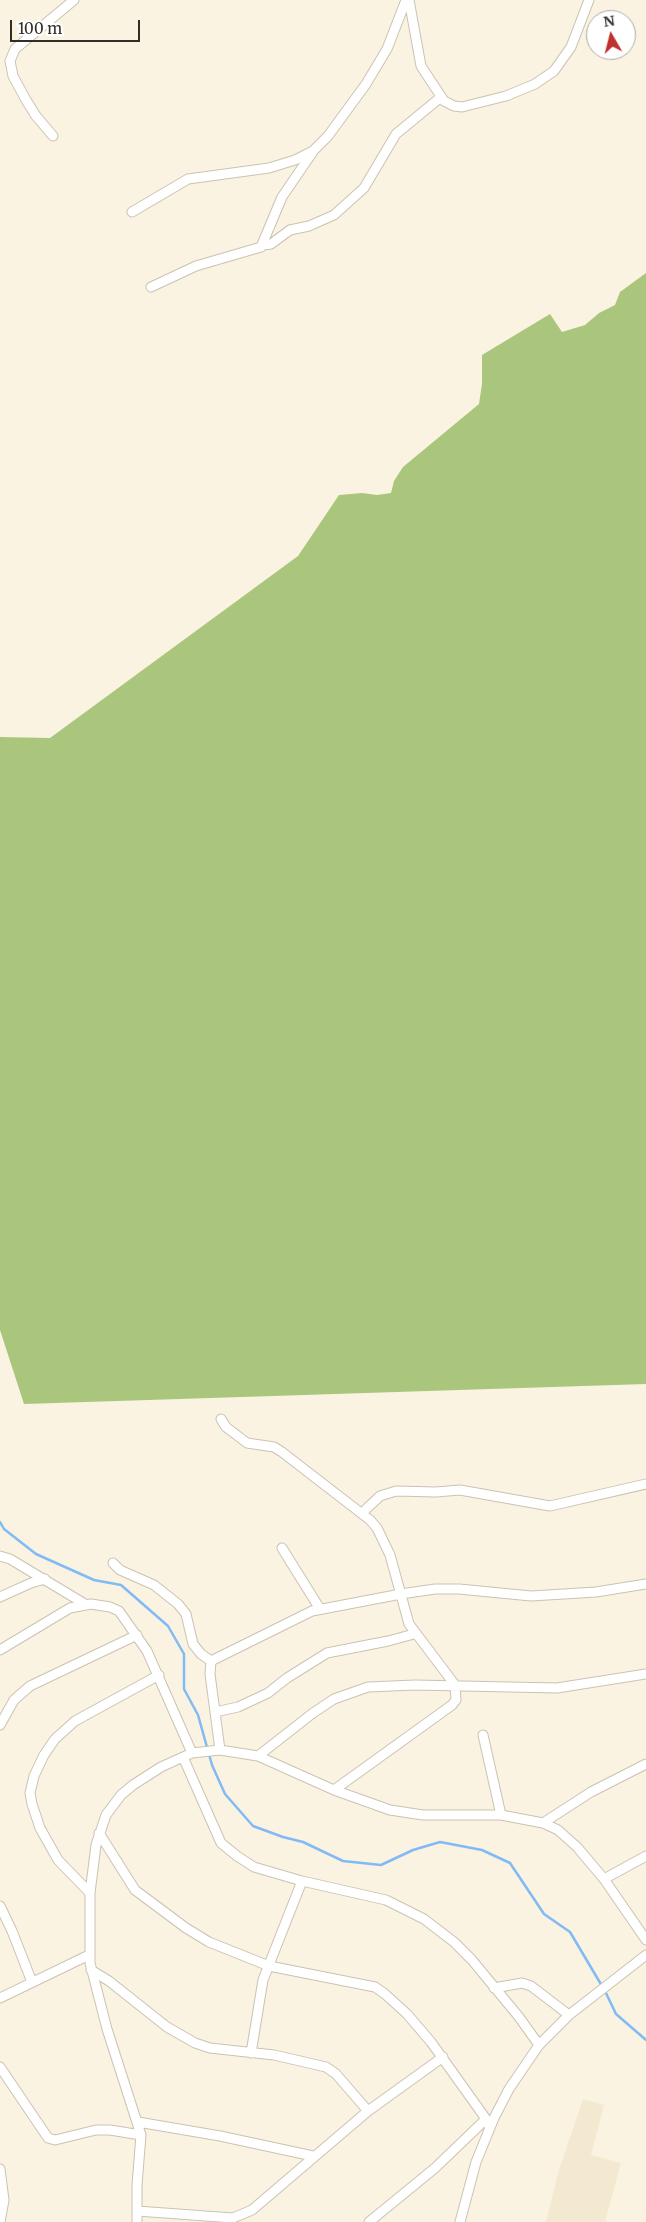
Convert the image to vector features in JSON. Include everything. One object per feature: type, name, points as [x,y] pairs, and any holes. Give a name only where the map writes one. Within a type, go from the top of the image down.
[{"type":"street","points":[[53,136],[36,116],[26,100],[13,76],[10,61],[15,50],[74,0]]},
{"type":"street","points":[[407,0],[420,62],[441,98],[454,106],[482,103],[535,84],[554,71],[571,47],[589,0]]},
{"type":"street","points":[[263,245],[277,206],[313,151],[328,136],[366,84],[387,49],[407,0]]},
{"type":"street","points":[[151,287],[196,266],[271,244],[290,230],[309,226],[334,214],[364,188],[396,134],[441,98]]},
{"type":"street","points":[[132,212],[188,179],[269,168],[295,160],[313,151]]},
{"type":"street","points":[[221,1419],[226,1427],[247,1442],[274,1448],[282,1452],[325,1487],[362,1512],[377,1528],[390,1555],[401,1594],[405,1617],[414,1634],[455,1685],[456,1700],[452,1705],[334,1790]]},
{"type":"street","points":[[362,1512],[380,1496],[396,1491],[436,1492],[460,1490],[550,1506],[646,1484]]},
{"type":"street","points":[[282,1548],[320,1609]]},
{"type":"street","points":[[0,1556],[10,1559],[85,1604]]},
{"type":"street","points":[[113,1563],[120,1570],[142,1578],[178,1604],[186,1614],[193,1644],[201,1654],[211,1661]]},
{"type":"street","points":[[0,1597],[45,1579]]},
{"type":"street","points":[[211,1661],[302,1615],[320,1609],[401,1594],[446,1588],[531,1596],[596,1592],[646,1584]]},
{"type":"street","points":[[0,1650],[70,1608],[85,1604],[106,1605],[119,1611],[137,1635],[159,1675],[196,1752]]},
{"type":"street","points":[[215,1712],[243,1705],[268,1693],[287,1678],[327,1653],[414,1634]]},
{"type":"street","points":[[0,1725],[14,1700],[30,1686],[137,1635]]},
{"type":"street","points":[[211,1661],[210,1674],[220,1750]]},
{"type":"street","points":[[258,1756],[312,1713],[334,1699],[354,1691],[385,1685],[557,1688],[646,1674]]},
{"type":"street","points":[[90,1893],[58,1860],[40,1828],[30,1793],[34,1776],[50,1747],[75,1721],[159,1675]]},
{"type":"street","points":[[483,1735],[501,1815]]},
{"type":"street","points":[[137,2222],[137,2185],[141,2135],[122,2080],[91,1970],[89,1955],[90,1893],[93,1859],[102,1823],[112,1806],[133,1785],[161,1767],[196,1752],[220,1750],[258,1756],[334,1790],[373,1805],[404,1813],[430,1816],[501,1815],[543,1822],[558,1830],[577,1847],[604,1879],[646,1940]]},
{"type":"street","points":[[183,1757],[221,1843],[254,1867],[302,1881],[386,1900],[438,1928],[454,1942],[494,1988],[539,2045]]},
{"type":"street","points":[[543,1822],[591,1792],[646,1764]]},
{"type":"street","points":[[99,1833],[135,1890],[159,1910],[209,1942],[268,1966],[375,1987],[385,1994],[407,2014],[443,2057],[488,2124]]},
{"type":"street","points":[[604,1879],[646,1856]]},
{"type":"street","points":[[251,2053],[263,1980],[302,1881]]},
{"type":"street","points":[[0,1906],[32,1982]]},
{"type":"street","points":[[0,1998],[89,1955]]},
{"type":"street","points":[[460,2222],[488,2124],[539,2045],[569,2015],[646,1955]]},
{"type":"street","points":[[91,1970],[109,1981],[129,1999],[183,2038],[210,2048],[305,2061],[326,2067],[336,2074],[368,2111]]},
{"type":"street","points":[[494,1988],[522,1983],[531,1986],[569,2015]]},
{"type":"street","points":[[137,2211],[233,2218],[252,2210],[368,2111],[443,2057]]},
{"type":"street","points":[[0,2067],[48,2138],[55,2140],[96,2130],[110,2130],[141,2135]]},
{"type":"street","points":[[138,2122],[220,2136],[313,2156]]},
{"type":"street","points":[[369,2222],[488,2124]]},
{"type":"street","points":[[0,2169],[4,2200],[0,2222]]},
{"type":"shaded area","points":[[583,2099],[604,2105],[591,2155],[621,2163],[605,2222],[546,2222],[558,2173]]},
{"type":"green space","points":[[646,273],[646,1384],[24,1404],[0,1330],[0,737],[50,738],[298,556],[339,495],[391,493],[394,481],[403,467],[479,404],[482,384],[482,355],[550,314],[562,332],[585,325],[599,313],[615,305],[620,292]]},
{"type":"waterway","points":[[0,1522],[4,1529],[36,1554],[94,1580],[121,1585],[168,1626],[184,1654],[184,1689],[198,1715],[212,1765],[225,1794],[253,1826],[303,1842],[343,1861],[381,1865],[413,1850],[440,1842],[482,1850],[510,1863],[544,1914],[570,1932],[602,1986]]},
{"type":"waterway","points":[[605,1991],[616,2014],[646,2040]]}]
